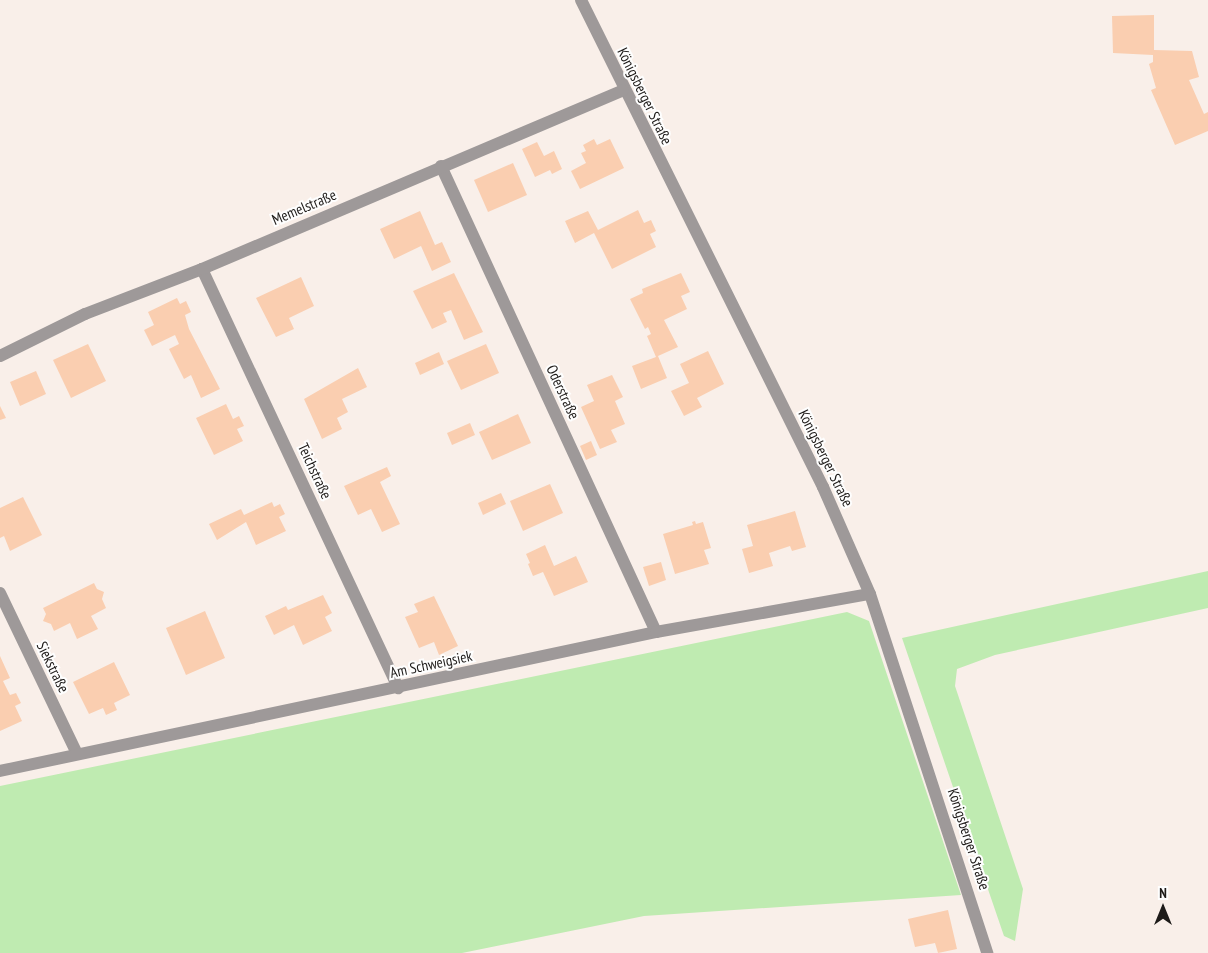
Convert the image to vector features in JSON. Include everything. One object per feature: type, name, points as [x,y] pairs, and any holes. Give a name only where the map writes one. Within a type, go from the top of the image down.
[{"type":"street","name":"Königsberger Straße","points":[[581,0],[623,90],[823,487],[870,594],[987,953]]},
{"type":"street","name":"Memelstraße","points":[[0,356],[85,314],[202,268],[623,90]]},
{"type":"street","name":"Oderstraße","points":[[441,166],[656,632]]},
{"type":"street","name":"Teichstraße","points":[[202,268],[398,688]]},
{"type":"street","name":"Siekstraße","points":[[0,593],[77,754]]},
{"type":"street","name":"Am Schweigsiek","points":[[0,771],[656,632],[870,594]]},
{"type":"green space","points":[[1208,571],[1208,608],[995,655],[957,669],[955,686],[1023,889],[1015,941],[1004,936],[902,638]]},
{"type":"green space","points":[[847,612],[869,621],[961,895],[644,916],[462,953],[0,953],[0,786]]},
{"type":"building","points":[[1154,15],[1154,50],[1192,51],[1199,77],[1189,80],[1204,114],[1208,112],[1208,131],[1175,145],[1151,90],[1156,88],[1149,64],[1153,62],[1153,55],[1113,53],[1112,16]]},
{"type":"building","points":[[594,139],[597,145],[610,139],[624,168],[580,189],[571,171],[586,163],[581,153],[586,151],[583,145]]},
{"type":"building","points":[[537,142],[544,156],[554,151],[562,169],[552,174],[550,170],[535,177],[522,149]]},
{"type":"building","points":[[513,163],[527,195],[488,212],[474,180]]},
{"type":"building","points":[[638,210],[644,223],[651,220],[656,231],[650,234],[656,247],[612,269],[594,233],[575,243],[565,221],[588,211],[598,230]]},
{"type":"building","points":[[420,211],[435,245],[442,242],[451,262],[432,271],[421,246],[394,259],[380,229]]},
{"type":"building","points":[[454,273],[483,332],[464,340],[451,310],[443,313],[447,322],[432,329],[413,291]]},
{"type":"building","points":[[681,273],[690,292],[681,296],[687,309],[664,320],[678,347],[658,356],[667,378],[641,389],[632,366],[656,357],[647,336],[651,334],[648,327],[645,329],[630,299],[643,293],[642,289]]},
{"type":"building","points":[[301,277],[314,306],[289,318],[294,329],[276,337],[256,298]]},
{"type":"building","points":[[177,298],[180,304],[186,301],[191,312],[185,315],[189,329],[220,389],[201,398],[191,375],[184,379],[169,349],[179,344],[175,335],[152,346],[144,330],[154,325],[148,312]]},
{"type":"building","points":[[88,344],[106,381],[71,398],[53,360]]},
{"type":"building","points":[[486,344],[499,373],[461,390],[447,361]]},
{"type":"building","points":[[708,351],[724,384],[697,398],[702,407],[684,416],[671,391],[689,383],[680,364]]},
{"type":"building","points":[[439,352],[444,364],[420,375],[415,363]]},
{"type":"building","points":[[358,368],[367,387],[342,399],[348,412],[337,418],[342,429],[322,439],[304,399]]},
{"type":"building","points":[[36,371],[46,394],[20,406],[10,382]]},
{"type":"building","points":[[612,375],[623,397],[615,401],[625,424],[611,430],[617,442],[600,449],[581,407],[594,401],[587,385]]},
{"type":"building","points":[[226,404],[233,419],[239,416],[244,426],[237,429],[243,441],[214,455],[196,418]]},
{"type":"building","points":[[0,406],[6,418],[0,420]]},
{"type":"building","points":[[518,414],[531,443],[492,460],[479,432]]},
{"type":"building","points":[[470,423],[475,435],[452,445],[447,433]]},
{"type":"building","points":[[591,441],[597,455],[586,460],[580,446]]},
{"type":"building","points":[[387,467],[391,476],[380,482],[400,524],[382,532],[371,509],[358,515],[344,486]]},
{"type":"building","points":[[550,484],[563,513],[523,531],[510,501]]},
{"type":"building","points":[[501,493],[506,504],[483,515],[478,503]]},
{"type":"building","points":[[23,497],[42,535],[10,551],[4,536],[0,538],[0,508]]},
{"type":"building","points":[[272,502],[274,507],[280,504],[285,514],[279,517],[286,531],[256,545],[246,522],[217,540],[209,524],[241,509],[244,515]]},
{"type":"building","points":[[795,511],[806,547],[792,551],[790,546],[769,553],[773,566],[749,573],[742,549],[753,546],[747,525]]},
{"type":"building","points":[[695,521],[696,524],[703,522],[711,548],[704,550],[709,564],[675,574],[663,534],[693,525],[692,522]]},
{"type":"building","points":[[545,545],[554,566],[576,556],[588,582],[554,596],[543,572],[533,576],[526,554]]},
{"type":"building","points":[[661,562],[666,580],[649,586],[643,567]]},
{"type":"building","points":[[94,583],[97,589],[104,592],[102,599],[106,608],[91,616],[98,629],[77,639],[70,623],[54,631],[51,624],[43,621],[46,614],[43,608]]},
{"type":"building","points":[[323,595],[332,613],[325,617],[332,631],[303,645],[294,625],[274,635],[265,616],[286,606],[288,610]]},
{"type":"building","points":[[434,596],[458,646],[439,655],[434,642],[419,648],[405,617],[418,612],[414,604]]},
{"type":"building","points":[[205,611],[225,658],[186,675],[166,628]]},
{"type":"building","points":[[0,656],[10,678],[3,681],[10,695],[16,693],[21,703],[15,706],[22,721],[0,731]]},
{"type":"building","points":[[114,662],[130,695],[114,703],[117,710],[106,715],[103,708],[89,714],[73,682]]},
{"type":"building","points":[[948,910],[957,949],[938,953],[935,943],[915,947],[908,919]]}]
